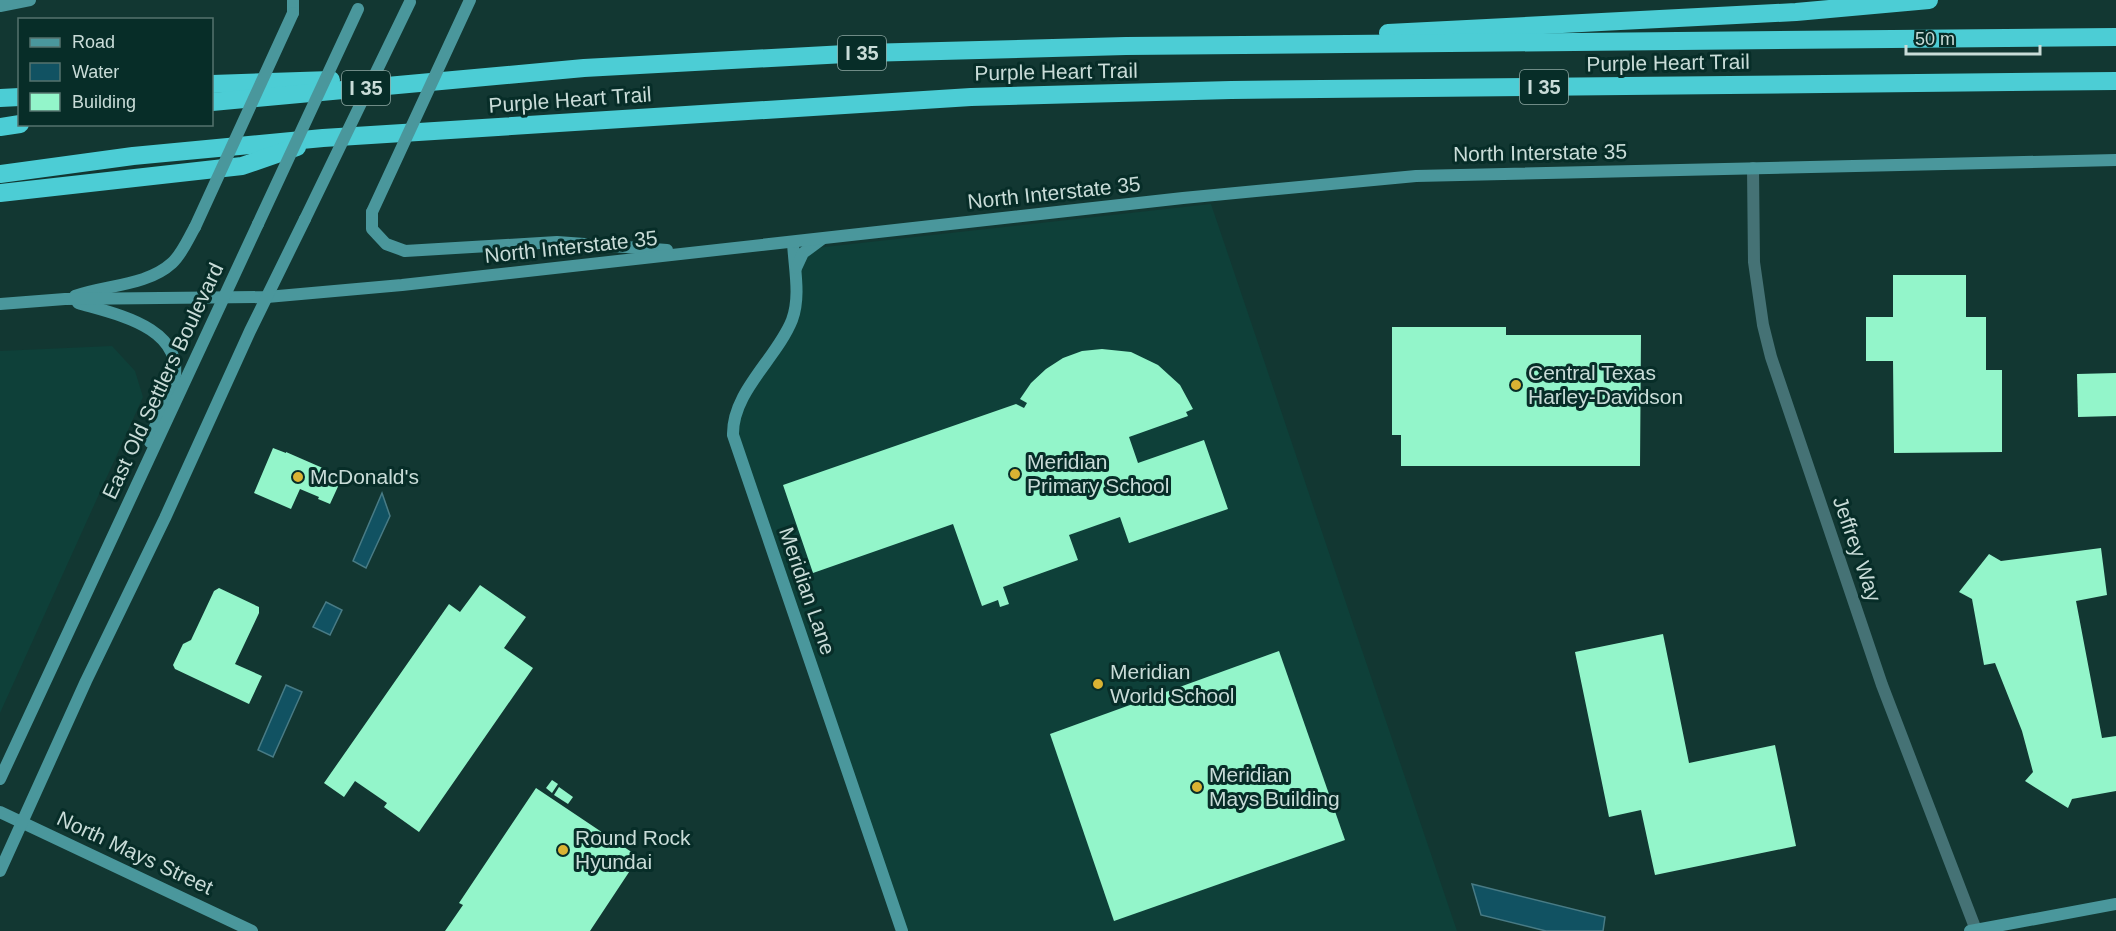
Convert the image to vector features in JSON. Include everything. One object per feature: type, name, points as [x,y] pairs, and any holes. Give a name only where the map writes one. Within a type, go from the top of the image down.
[{"type":"highway","points":[[1203,46],[1441,29],[1796,12],[1929,0]]},
{"type":"highway","name":"Purple Heart Trail","points":[[213,102],[521,73],[864,53],[1126,45],[2116,37]]},
{"type":"highway","points":[[213,84],[521,73]]},
{"type":"highway","name":"Purple Heart Trail","points":[[0,174],[133,156],[323,138],[971,97],[1231,90],[2116,81]]},
{"type":"highway","points":[[0,98],[18,97]]},
{"type":"highway","points":[[0,127],[18,124]]},
{"type":"highway","points":[[0,193],[242,166],[323,138]]},
{"type":"main road","points":[[0,6],[30,0]]},
{"type":"main road","points":[[470,0],[372,213],[372,229],[386,244],[405,251],[557,242],[700,252]]},
{"type":"main road","points":[[0,871],[267,297],[410,1]]},
{"type":"main road","name":"East Old Settlers Boulevard","points":[[0,779],[360,4]]},
{"type":"main road","points":[[65,299],[94,289],[150,276],[173,262],[195,227],[293,6]]},
{"type":"main road","name":"North Interstate 35","points":[[0,304],[65,299],[267,297],[402,285],[1183,198],[1416,177],[2116,160]]},
{"type":"main road","points":[[795,272],[803,253],[823,238]]},
{"type":"main road","name":"Meridian Lane","points":[[793,242],[797,297],[793,319],[735,414],[733,435],[902,931]]},
{"type":"main road","points":[[65,299],[137,321],[166,342],[174,359],[174,381],[155,425],[139,480]]},
{"type":"main road","name":"North Mays Street","points":[[0,812],[252,931]]},
{"type":"main road","points":[[1973,930],[2116,904]]},
{"type":"street","name":"Jeffrey Way","points":[[1753,168],[1754,262],[1759,303],[1771,357],[1882,685],[1973,930]]},
{"type":"shaded area","name":"Meridian World School","points":[[1211,204],[1457,931],[906,931],[738,437],[738,414],[792,330],[798,250]]},
{"type":"shaded area","points":[[112,346],[135,371],[143,397],[0,713],[0,351]]},
{"type":"water","points":[[382,493],[390,516],[366,568],[353,561]]},
{"type":"water","points":[[326,602],[342,610],[330,635],[313,627]]},
{"type":"water","points":[[286,685],[302,692],[273,757],[258,750]]},
{"type":"water","points":[[1472,884],[1605,917],[1603,931],[1546,931],[1481,915]]},
{"type":"building","points":[[1893,275],[1966,275],[1966,317],[1986,317],[1986,370],[2002,370],[2002,452],[1894,453],[1893,361],[1866,361],[1866,317],[1893,317]]},
{"type":"building","name":"Central Texas Harley-Davidson","points":[[1392,327],[1506,327],[1506,335],[1641,335],[1640,466],[1401,466],[1401,435],[1392,435]]},
{"type":"building","name":"Meridian Primary School","points":[[1102,349],[1131,352],[1158,365],[1180,385],[1193,409],[1186,412],[1188,416],[1129,437],[1138,463],[1204,440],[1228,509],[1129,543],[1120,517],[1069,535],[1078,560],[1003,587],[1009,604],[1000,607],[998,600],[982,606],[953,524],[813,573],[783,485],[1016,404],[1024,408],[1027,403],[1020,399],[1031,383],[1046,369],[1063,358],[1082,351]]},
{"type":"building","points":[[2116,373],[2116,416],[2078,417],[2077,374]]},
{"type":"building","name":"McDonald's","points":[[273,448],[325,469],[324,471],[330,473],[329,475],[341,480],[330,504],[300,489],[291,509],[254,493]]},
{"type":"building","points":[[2101,548],[2107,595],[2076,601],[2102,738],[2116,736],[2116,791],[2072,799],[2068,808],[2025,781],[2033,772],[2022,731],[1995,663],[1984,665],[1972,599],[1959,592],[1989,554],[2001,561]]},
{"type":"building","points":[[480,585],[526,617],[504,648],[533,668],[419,832],[384,807],[387,803],[355,781],[344,797],[324,783],[449,604],[460,612]]},
{"type":"building","points":[[219,588],[259,607],[259,613],[235,664],[262,676],[249,704],[175,669],[173,665],[183,644],[191,640],[214,591]]},
{"type":"building","points":[[1663,634],[1689,763],[1775,745],[1796,846],[1655,875],[1641,810],[1609,817],[1575,652]]},
{"type":"building","name":"Meridian Mays Building","points":[[1279,651],[1345,840],[1114,921],[1050,734]]},
{"type":"building","points":[[552,780],[558,784],[552,793],[546,788]]},
{"type":"building","points":[[559,787],[573,797],[568,804],[554,795]]},
{"type":"building","points":[[536,788],[639,857],[590,931],[445,931],[463,905],[459,903]]},
{"type":"place","name":"Central Texas Harley-Davidson","points":[[1516,385]]},
{"type":"place","name":"Meridian Primary School","points":[[1015,474]]},
{"type":"place","name":"McDonald's","points":[[298,477]]},
{"type":"place","name":"Meridian World School","points":[[1098,684]]},
{"type":"place","name":"Meridian Mays Building","points":[[1197,787]]},
{"type":"place","name":"Round Rock Hyundai","points":[[563,850]]}]
